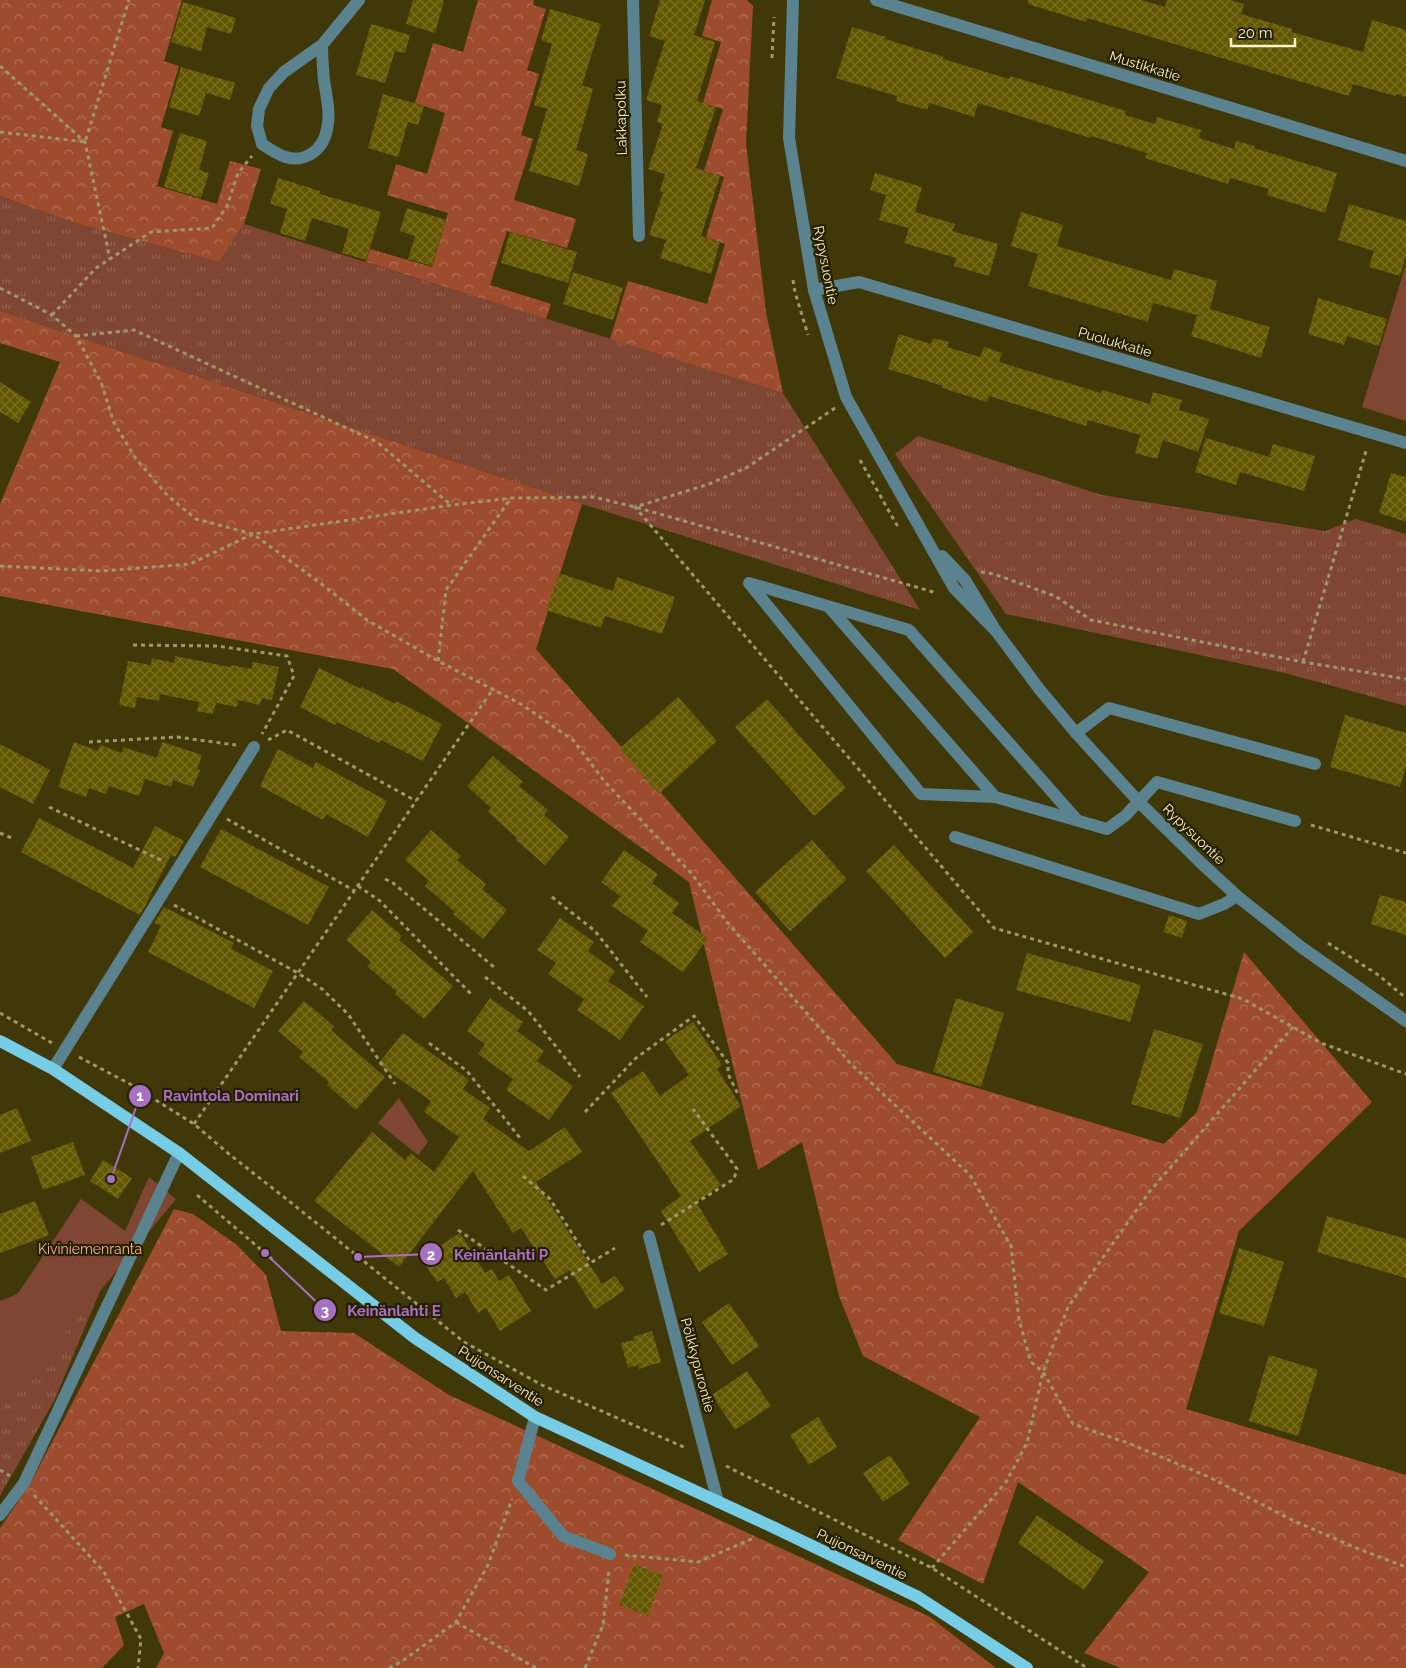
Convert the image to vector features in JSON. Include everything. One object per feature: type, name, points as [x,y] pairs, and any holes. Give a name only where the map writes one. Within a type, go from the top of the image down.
[{"type":"main road","name":"Puijonsarventie","points":[[0,1041],[53,1068],[179,1153],[415,1338],[535,1417],[775,1528],[918,1597],[1027,1668]]},
{"type":"street","points":[[322,45],[328,104],[327,129],[323,142],[318,149],[300,159],[279,156],[262,144],[257,126],[259,109],[269,88],[284,72],[322,45],[359,0]]},
{"type":"street","name":"Lakkapolku","points":[[633,0],[638,236]]},
{"type":"street","name":"Rypysuontie","points":[[793,0],[789,138],[814,290],[846,397],[954,588],[996,631]]},
{"type":"street","name":"Mustikkatie","points":[[876,0],[1406,161]]},
{"type":"street","name":"Puolukkatie","points":[[814,290],[859,282],[1406,443]]},
{"type":"street","name":"Rypysuontie","points":[[928,542],[965,580],[996,631],[1040,690],[1140,802],[1237,896],[1301,947],[1406,1021]]},
{"type":"street","points":[[1077,820],[910,630],[749,583],[921,794],[995,797],[1107,829],[1140,802],[1156,782],[1295,821]]},
{"type":"street","points":[[828,606],[995,797]]},
{"type":"street","points":[[1076,732],[1109,708],[1315,764]]},
{"type":"street","points":[[53,1068],[254,747]]},
{"type":"street","points":[[955,837],[1199,914],[1224,904],[1237,896]]},
{"type":"street","points":[[0,1516],[24,1483],[179,1153]]},
{"type":"street","name":"Pölkkypurontie","points":[[652,1233],[718,1502]]},
{"type":"street","points":[[535,1417],[518,1481],[563,1536],[610,1554]]},
{"type":"path","points":[[110,259],[85,142],[129,0]]},
{"type":"path","points":[[772,62],[774,8]]},
{"type":"path","points":[[0,66],[85,142]]},
{"type":"path","points":[[0,132],[85,142]]},
{"type":"path","points":[[52,315],[96,268],[150,232],[212,228],[227,206],[238,173],[262,144]]},
{"type":"path","points":[[792,273],[795,292],[809,338]]},
{"type":"path","points":[[0,288],[52,315],[76,336],[100,382],[114,423],[136,459],[168,496],[196,519],[253,534],[320,582],[367,620],[438,661],[521,704],[573,740],[604,782],[692,874],[727,922],[852,1065],[970,1176],[1011,1246],[1019,1320],[1031,1362],[1043,1372],[1073,1424],[1128,1443],[1209,1477],[1290,1519],[1356,1548],[1406,1567]]},
{"type":"path","points":[[76,336],[134,330],[377,442],[452,505]]},
{"type":"path","points":[[635,507],[710,484],[746,468],[835,408],[839,416]]},
{"type":"path","points":[[1303,662],[1366,452]]},
{"type":"path","points":[[858,456],[900,531]]},
{"type":"path","points":[[0,566],[102,571],[190,564],[253,534],[512,498],[593,497],[635,507],[943,595],[938,587]]},
{"type":"path","points":[[438,661],[446,590],[512,498]]},
{"type":"path","points":[[965,580],[977,572],[994,574],[1055,596],[1091,620],[1303,662],[1406,679]]},
{"type":"path","points":[[133,645],[217,646],[287,656],[294,676],[254,747]]},
{"type":"path","points":[[194,1124],[493,689]]},
{"type":"path","points":[[89,742],[178,737],[254,747],[287,730],[416,801]]},
{"type":"path","points":[[49,808],[179,868]]},
{"type":"path","points":[[214,812],[355,891]]},
{"type":"path","points":[[1295,821],[1406,853]]},
{"type":"path","points":[[0,833],[14,838]]},
{"type":"path","points":[[385,879],[393,883],[494,967]]},
{"type":"path","points":[[358,886],[380,901],[471,994]]},
{"type":"path","points":[[161,897],[298,973],[322,989],[348,1014],[395,1084]]},
{"type":"path","points":[[552,898],[595,931],[647,998]]},
{"type":"path","points":[[485,977],[528,1011],[580,1077]]},
{"type":"path","points":[[0,1013],[130,1084],[194,1124],[464,1342],[542,1385],[706,1456],[932,1568],[1087,1668]]},
{"type":"path","points":[[585,1112],[636,1058],[694,1016],[728,1063],[728,1074],[738,1094]]},
{"type":"path","points":[[932,1568],[1006,1482],[1027,1443],[1043,1372],[1068,1306],[1150,1191],[1293,1028]]},
{"type":"path","points":[[430,1043],[467,1071],[520,1138]]},
{"type":"path","points":[[652,1233],[734,1179],[737,1169],[693,1109]]},
{"type":"path","points":[[523,1176],[550,1199],[591,1263]]},
{"type":"path","points":[[197,1195],[272,1259]]},
{"type":"path","points":[[458,1230],[546,1290],[615,1248]]},
{"type":"path","points":[[0,1470],[24,1483],[104,1572],[141,1639],[138,1668]]},
{"type":"path","points":[[390,1668],[456,1622],[488,1565],[518,1481]]},
{"type":"path","points":[[585,1668],[603,1625],[610,1554],[698,1562],[775,1528]]},
{"type":"path","points":[[456,1622],[536,1668]]},
{"type":"green space","points":[[0,0],[182,0],[164,61],[179,66],[161,127],[173,131],[157,186],[217,204],[230,161],[261,169],[244,224],[219,262],[75,223],[0,196]]},
{"type":"green space","points":[[478,0],[534,0],[533,5],[546,9],[527,70],[539,74],[521,135],[533,139],[514,200],[576,219],[567,248],[507,231],[490,285],[551,304],[546,319],[366,262],[370,249],[432,267],[448,213],[387,195],[396,164],[427,174],[445,113],[415,103],[433,43],[463,52]]},
{"type":"green space","points":[[712,0],[747,0],[753,6],[746,143],[766,312],[783,393],[610,339],[628,281],[707,304],[725,244],[706,237],[724,177],[704,171],[723,109],[703,103],[721,42],[702,36]]},
{"type":"green space","points":[[0,196],[75,223],[219,262],[244,224],[783,393],[920,610],[582,504],[0,311]]},
{"type":"green space","points":[[1406,264],[1406,421],[1362,407]]},
{"type":"green space","points":[[0,311],[582,504],[536,649],[897,1064],[1164,1144],[1197,1112],[1244,952],[1372,1102],[1239,1231],[1186,1409],[1406,1475],[1406,1668],[1120,1668],[1084,1653],[1149,1572],[1018,1482],[983,1584],[898,1540],[980,1417],[863,1356],[839,1296],[802,1142],[758,1170],[689,882],[393,669],[0,596],[0,504],[60,362],[0,343]]},
{"type":"green space","points":[[918,436],[1102,495],[1325,531],[1356,519],[1406,534],[1406,706],[1285,673],[1006,614],[895,454]]},
{"type":"green space","points":[[399,1098],[428,1142],[418,1155],[378,1123]]},
{"type":"green space","name":"Kiviniemenranta","points":[[149,1177],[176,1199],[0,1412],[0,1301],[18,1294],[81,1199],[125,1231]]},
{"type":"green space","name":"Kiviniemenranta","points":[[81,1199],[125,1231],[55,1399],[0,1496],[0,1301],[18,1294]]},
{"type":"green space","points":[[174,1209],[193,1214],[237,1245],[266,1275],[281,1331],[354,1333],[449,1395],[930,1617],[996,1668],[156,1668],[164,1653],[144,1604],[115,1617],[124,1645],[102,1668],[0,1668],[0,1528],[30,1484]]},
{"type":"building","points":[[413,0],[444,0],[435,33],[406,24]]},
{"type":"building","points":[[660,0],[705,0],[694,35],[715,42],[697,101],[716,107],[696,168],[720,176],[701,236],[720,242],[711,274],[660,258],[666,240],[649,235],[663,192],[660,191],[665,174],[648,169],[663,124],[657,122],[662,105],[646,100],[665,41],[649,36]]},
{"type":"building","points":[[1028,0],[1141,0],[1165,7],[1167,0],[1230,0],[1244,4],[1241,14],[1292,29],[1291,32],[1363,52],[1372,20],[1406,30],[1406,97],[1396,94],[1395,96],[1353,84],[1349,96],[1087,18],[1086,22],[1028,4]]},
{"type":"building","points":[[183,2],[236,18],[231,34],[207,27],[201,51],[171,42]]},
{"type":"building","points":[[550,9],[601,24],[582,85],[593,89],[576,150],[588,154],[579,186],[529,171],[547,109],[534,105],[552,44],[541,40]]},
{"type":"building","points":[[371,24],[410,35],[405,53],[395,51],[385,83],[356,75]]},
{"type":"building","points":[[852,27],[944,57],[943,59],[1009,79],[1010,76],[1126,111],[1125,115],[1155,124],[1157,117],[1201,130],[1199,138],[1234,149],[1236,141],[1337,173],[1325,213],[1267,195],[1269,189],[1230,178],[1228,184],[1145,158],[1147,153],[1091,136],[1090,138],[978,103],[974,117],[930,103],[927,110],[896,101],[897,96],[836,78]]},
{"type":"building","points":[[181,67],[235,83],[230,100],[206,93],[199,116],[169,107]]},
{"type":"building","points":[[383,94],[424,106],[418,125],[408,122],[398,157],[368,148]]},
{"type":"building","points":[[180,133],[207,141],[199,170],[209,173],[201,198],[164,187]]},
{"type":"building","points":[[875,173],[922,187],[915,212],[955,224],[952,231],[998,244],[989,276],[954,266],[956,258],[904,243],[909,228],[879,220],[886,195],[870,190]]},
{"type":"building","points":[[278,178],[320,191],[320,194],[381,212],[366,260],[342,253],[349,229],[312,218],[305,241],[280,233],[287,209],[270,204]]},
{"type":"building","points":[[1349,204],[1406,221],[1406,256],[1400,276],[1369,267],[1374,251],[1338,240]]},
{"type":"building","points":[[407,208],[446,220],[432,266],[408,259],[415,236],[400,231]]},
{"type":"building","points":[[1021,212],[1063,225],[1057,246],[1171,280],[1174,269],[1217,281],[1210,309],[1270,327],[1261,358],[1191,336],[1197,315],[1153,303],[1148,322],[1028,286],[1038,254],[1011,246]]},
{"type":"building","points":[[510,232],[577,252],[568,283],[501,263]]},
{"type":"building","points":[[573,272],[623,288],[613,320],[563,304]]},
{"type":"building","points":[[1318,298],[1387,319],[1379,346],[1347,336],[1344,345],[1308,334]]},
{"type":"building","points":[[899,334],[931,344],[933,338],[949,342],[947,347],[980,357],[984,347],[1002,353],[999,362],[1101,393],[1102,390],[1150,404],[1153,392],[1182,400],[1179,410],[1209,419],[1198,452],[1163,440],[1157,459],[1135,453],[1140,435],[1088,420],[1086,426],[989,396],[987,402],[888,369]]},
{"type":"building","points":[[0,382],[31,402],[18,423],[0,412]]},
{"type":"building","points":[[1206,438],[1269,457],[1273,444],[1315,456],[1304,491],[1240,472],[1236,485],[1195,472]]},
{"type":"building","points":[[1391,473],[1406,477],[1406,522],[1379,513]]},
{"type":"building","points":[[559,573],[613,591],[617,577],[675,597],[662,634],[605,616],[601,628],[546,610]]},
{"type":"building","points":[[175,656],[230,667],[231,665],[252,669],[253,662],[279,667],[272,700],[262,698],[260,705],[238,700],[237,707],[216,703],[213,714],[197,711],[199,702],[160,694],[159,701],[137,697],[135,708],[119,705],[128,661],[151,665],[152,658],[174,663]]},
{"type":"building","points":[[319,668],[395,704],[396,701],[442,724],[423,761],[381,740],[379,743],[337,722],[335,725],[300,707]]},
{"type":"building","points":[[678,697],[717,741],[659,794],[619,749]]},
{"type":"building","points":[[767,699],[846,788],[814,816],[735,727]]},
{"type":"building","points":[[1345,715],[1406,733],[1406,766],[1400,787],[1330,767]]},
{"type":"building","points":[[74,742],[98,751],[100,745],[122,753],[123,747],[157,758],[162,742],[202,755],[197,769],[200,770],[193,787],[173,780],[171,787],[145,779],[139,796],[109,786],[106,794],[89,788],[86,797],[58,787]]},
{"type":"building","points":[[0,744],[50,770],[33,804],[0,787]]},
{"type":"building","points":[[278,749],[313,768],[316,762],[387,801],[368,837],[326,814],[323,820],[260,786]]},
{"type":"building","points":[[493,756],[523,782],[519,786],[548,810],[544,815],[569,837],[545,865],[488,812],[491,808],[467,786]]},
{"type":"building","points":[[39,818],[133,868],[155,826],[184,841],[175,857],[171,855],[140,915],[21,852]]},
{"type":"building","points":[[221,829],[329,887],[308,925],[200,867]]},
{"type":"building","points":[[431,830],[461,856],[457,860],[486,884],[482,889],[507,910],[483,939],[453,914],[455,912],[425,886],[429,881],[405,860]]},
{"type":"building","points":[[812,840],[847,879],[790,931],[755,892]]},
{"type":"building","points":[[894,845],[973,932],[945,958],[866,871]]},
{"type":"building","points":[[624,850],[658,874],[652,883],[679,903],[672,913],[708,938],[683,972],[640,942],[648,931],[612,906],[620,896],[601,882]]},
{"type":"building","points":[[1380,895],[1406,902],[1406,935],[1371,924]]},
{"type":"building","points":[[164,907],[234,943],[231,949],[273,971],[254,1008],[148,952],[161,926],[154,923]]},
{"type":"building","points":[[372,910],[402,936],[399,940],[453,986],[424,1019],[367,966],[371,962],[346,940]]},
{"type":"building","points":[[1169,915],[1187,921],[1182,938],[1163,932]]},
{"type":"building","points":[[560,918],[594,942],[588,951],[615,971],[608,981],[644,1006],[620,1040],[577,1010],[584,999],[548,974],[556,963],[537,950]]},
{"type":"building","points":[[1027,953],[1141,985],[1130,1022],[1016,990]]},
{"type":"building","points":[[490,998],[523,1022],[517,1031],[544,1051],[537,1061],[573,1086],[549,1120],[506,1090],[513,1079],[478,1054],[485,1044],[467,1031]]},
{"type":"building","points":[[956,998],[1004,1013],[981,1087],[933,1072]]},
{"type":"building","points":[[304,1001],[334,1026],[331,1030],[385,1077],[356,1110],[327,1085],[329,1082],[299,1057],[303,1052],[278,1031]]},
{"type":"building","points":[[693,1022],[722,1065],[717,1069],[741,1106],[690,1141],[721,1185],[696,1202],[728,1254],[699,1272],[661,1211],[681,1196],[611,1093],[643,1071],[660,1096],[689,1075],[665,1041]]},
{"type":"building","points":[[1154,1029],[1203,1044],[1180,1118],[1131,1104]]},
{"type":"building","points":[[403,1033],[469,1080],[463,1089],[490,1108],[483,1119],[529,1151],[565,1127],[582,1152],[536,1182],[602,1284],[615,1276],[625,1290],[595,1310],[570,1270],[555,1279],[521,1228],[513,1233],[473,1171],[399,1267],[314,1201],[372,1132],[405,1160],[411,1153],[434,1172],[459,1137],[424,1112],[431,1101],[378,1064]]},
{"type":"building","points":[[17,1108],[31,1141],[0,1153],[0,1115]]},
{"type":"building","points":[[73,1142],[85,1175],[43,1190],[31,1157]]},
{"type":"building","points":[[103,1160],[132,1178],[118,1199],[90,1181]]},
{"type":"building","points":[[35,1201],[49,1235],[0,1253],[0,1214]]},
{"type":"building","points":[[1327,1216],[1406,1239],[1406,1278],[1317,1252]]},
{"type":"building","points":[[460,1233],[485,1273],[492,1269],[499,1281],[509,1275],[531,1311],[500,1331],[486,1308],[478,1313],[465,1292],[456,1298],[444,1278],[437,1282],[421,1258]]},
{"type":"building","points":[[1239,1248],[1284,1262],[1264,1326],[1219,1313]]},
{"type":"building","points":[[729,1303],[759,1346],[732,1365],[702,1322]]},
{"type":"building","points":[[652,1331],[661,1362],[639,1369],[638,1365],[628,1368],[621,1343],[634,1340],[633,1337]]},
{"type":"building","points":[[1269,1355],[1318,1370],[1298,1436],[1249,1421]]},
{"type":"building","points":[[747,1371],[771,1406],[735,1430],[712,1395]]},
{"type":"building","points":[[818,1417],[837,1447],[809,1465],[790,1435]]},
{"type":"building","points":[[890,1455],[910,1484],[883,1502],[863,1473]]},
{"type":"building","points":[[1037,1515],[1104,1561],[1084,1590],[1018,1543]]},
{"type":"building","points":[[634,1564],[663,1575],[648,1616],[619,1605]]},
{"type":"place","name":"Ravintola Dominari","points":[[111,1179]]},
{"type":"place","name":"Keinänlahti E","points":[[265,1253]]},
{"type":"place","name":"Keinänlahti P","points":[[358,1257]]}]
